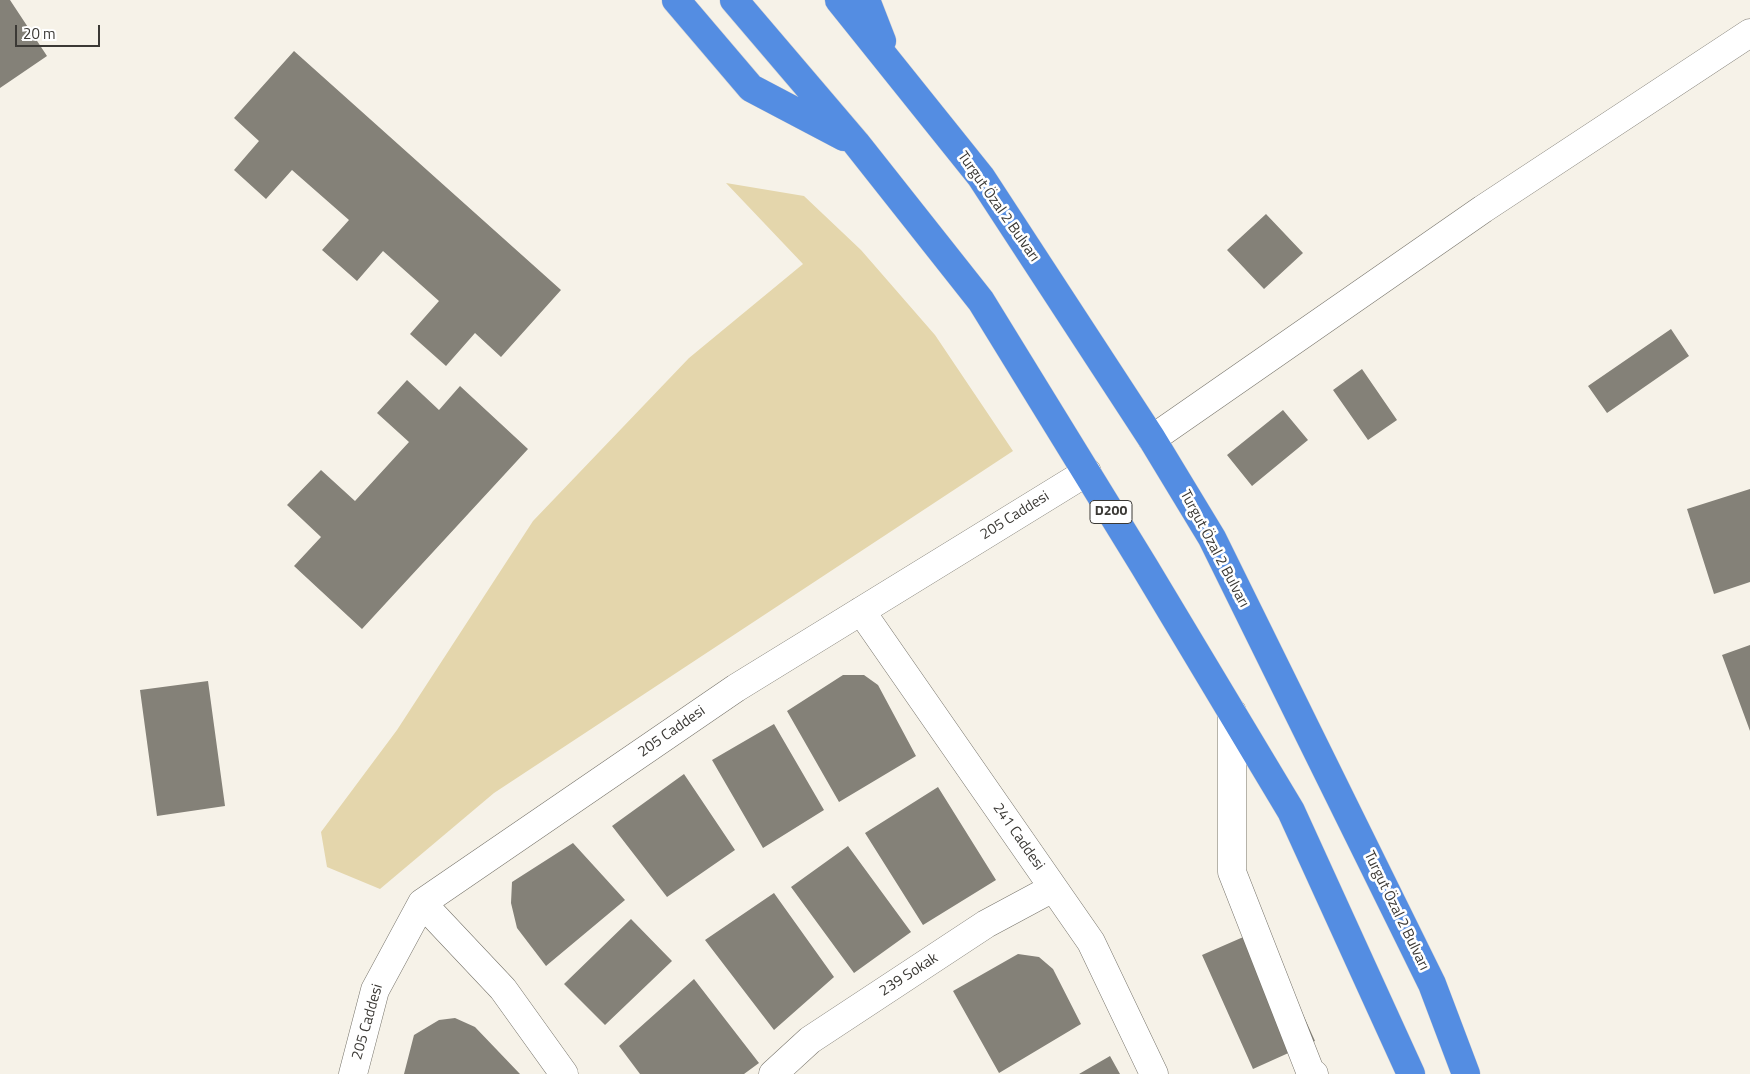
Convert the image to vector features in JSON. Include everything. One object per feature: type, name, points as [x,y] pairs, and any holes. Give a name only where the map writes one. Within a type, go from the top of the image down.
[{"type":"highway","points":[[676,0],[751,88],[856,143]]},
{"type":"highway","name":"D200","points":[[734,0],[856,143],[981,302],[1291,811],[1411,1074]]},
{"type":"highway","name":"Turgut Özal 2 Bulvarı","points":[[839,0],[981,177],[1152,439],[1221,556],[1432,984],[1466,1074]]},
{"type":"highway","name":"Turgut Özal 2 Bulvarı","points":[[866,0],[891,66]]},
{"type":"street","points":[[1152,439],[1483,209],[1750,33]]},
{"type":"street","name":"205 Caddesi","points":[[353,1074],[375,990],[422,903],[736,688],[1086,472]]},
{"type":"street","name":"241 Caddesi","points":[[860,611],[1091,942],[1154,1074]]},
{"type":"street","points":[[1232,712],[1232,872],[1310,1072],[1314,1074]]},
{"type":"street","name":"239 Sokak","points":[[773,1074],[818,1035],[986,924],[1054,888]]},
{"type":"street","points":[[422,903],[503,989],[564,1074]]},
{"type":"shaded area","points":[[726,183],[804,196],[861,250],[935,335],[1013,451],[494,793],[380,889],[327,867],[321,832],[397,730],[533,521],[689,358],[803,264]]},
{"type":"building","points":[[0,0],[10,0],[47,56],[0,88]]},
{"type":"building","points":[[294,51],[561,290],[501,357],[475,333],[446,366],[410,334],[439,301],[383,251],[357,281],[322,250],[349,220],[292,170],[266,199],[234,170],[259,141],[234,118]]},
{"type":"building","points":[[1266,214],[1303,253],[1264,289],[1227,250]]},
{"type":"building","points":[[1671,329],[1689,356],[1607,413],[1588,386]]},
{"type":"building","points":[[1362,369],[1397,420],[1368,440],[1333,390]]},
{"type":"building","points":[[407,380],[439,410],[460,386],[528,449],[362,629],[294,566],[321,537],[287,505],[321,470],[355,501],[409,442],[377,413]]},
{"type":"building","points":[[1283,410],[1308,440],[1252,486],[1227,455]]},
{"type":"building","points":[[1750,489],[1750,582],[1714,594],[1687,509]]},
{"type":"building","points":[[1750,645],[1750,731],[1722,655]]},
{"type":"building","points":[[843,675],[864,675],[878,685],[916,756],[839,802],[787,711]]},
{"type":"building","points":[[208,681],[225,806],[157,816],[140,690]]},
{"type":"building","points":[[774,724],[824,810],[763,848],[712,760]]},
{"type":"building","points":[[684,774],[735,850],[667,897],[612,826]]},
{"type":"building","points":[[938,787],[996,880],[923,925],[865,833]]},
{"type":"building","points":[[573,843],[625,900],[546,966],[517,928],[511,903],[512,882]]},
{"type":"building","points":[[848,846],[911,932],[854,973],[791,887]]},
{"type":"building","points":[[774,893],[834,977],[774,1030],[705,940]]},
{"type":"building","points":[[631,919],[672,961],[605,1025],[564,984]]},
{"type":"building","points":[[1264,928],[1315,1041],[1253,1069],[1202,955]]},
{"type":"building","points":[[1018,954],[1039,957],[1053,969],[1081,1024],[999,1073],[953,991]]},
{"type":"building","points":[[694,979],[759,1063],[744,1074],[640,1074],[619,1046]]},
{"type":"building","points":[[455,1018],[475,1027],[520,1074],[404,1074],[414,1035],[439,1020]]},
{"type":"building","points":[[1110,1056],[1120,1074],[1079,1074]]}]
